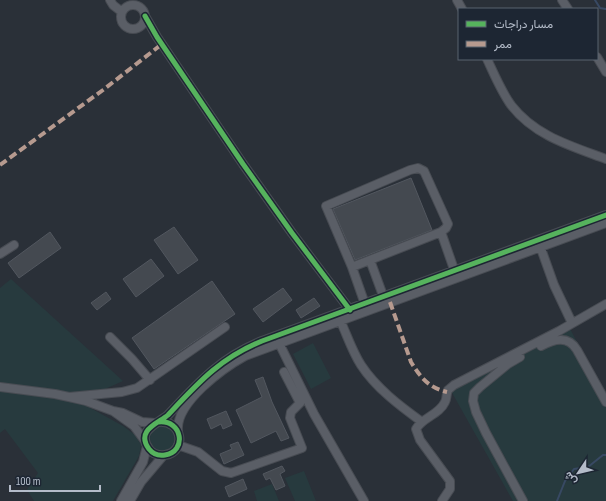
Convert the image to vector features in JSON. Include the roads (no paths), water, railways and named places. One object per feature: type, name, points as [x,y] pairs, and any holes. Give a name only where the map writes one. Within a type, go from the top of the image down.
[{"type":"street","points":[[110,0],[114,5],[123,10]]},
{"type":"street","points":[[128,0],[123,10],[121,20],[129,28],[137,28],[144,20]]},
{"type":"street","points":[[133,0],[142,9],[144,20],[158,37],[292,233],[350,310]]},
{"type":"street","points":[[123,10],[132,5],[139,6]]},
{"type":"street","points":[[598,59],[606,72]]},
{"type":"street","points":[[488,60],[511,105],[540,132],[551,138],[606,159]]},
{"type":"street","points":[[352,267],[441,232],[448,224],[424,171],[418,168],[410,170],[326,206],[352,267],[366,307]]},
{"type":"street","points":[[539,244],[606,215]]},
{"type":"street","points":[[130,501],[141,482],[163,456],[172,453],[178,445],[178,422],[181,415],[198,392],[212,378],[241,358],[340,320],[366,307],[539,244],[606,223]]},
{"type":"street","points":[[441,232],[456,274]]},
{"type":"street","points":[[0,254],[14,244]]},
{"type":"street","points":[[539,244],[554,285],[572,324]]},
{"type":"street","points":[[370,260],[385,300]]},
{"type":"street","points":[[442,501],[450,488],[450,481],[418,436],[416,429],[446,402],[448,390],[454,385],[572,324],[606,304]]},
{"type":"street","points":[[121,501],[143,462],[146,432],[148,428],[168,415],[210,372],[236,353],[262,341],[350,310],[366,307]]},
{"type":"street","points":[[340,320],[356,356],[366,372],[394,400],[422,422]]},
{"type":"street","points":[[69,397],[122,392],[137,388],[225,327]]},
{"type":"street","points":[[110,337],[150,380]]},
{"type":"street","points":[[523,501],[476,412],[473,400],[476,391],[514,360],[546,343],[561,339],[569,341],[575,346],[606,402]]},
{"type":"street","points":[[279,343],[314,414],[364,501]]},
{"type":"street","points":[[178,445],[198,452],[222,471],[231,473],[302,448],[290,418],[291,412],[300,403],[284,372]]},
{"type":"street","points":[[0,387],[55,394],[86,401],[113,411],[124,413],[142,422],[167,422],[172,424],[178,431]]},
{"type":"street","points":[[113,411],[134,426],[154,453],[163,456]]},
{"type":"waterway","points":[[595,0],[600,8],[606,9]]},
{"type":"waterway","points":[[557,501],[565,481],[574,469],[588,467],[603,455],[606,455]]}]
